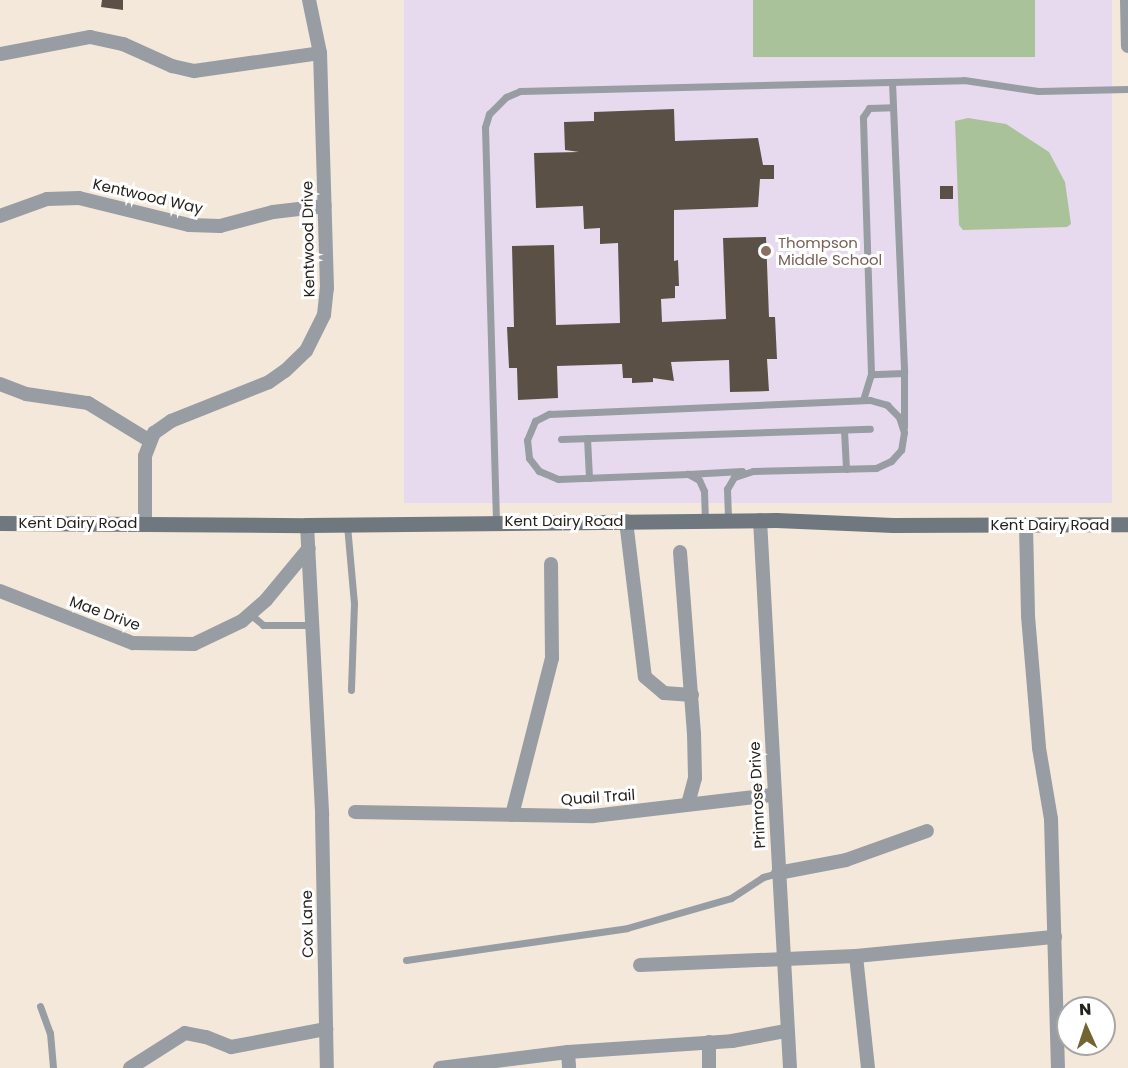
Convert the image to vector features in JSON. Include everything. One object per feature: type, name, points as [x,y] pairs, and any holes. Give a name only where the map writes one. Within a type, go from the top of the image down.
[{"type":"street","name":"Kentwood Drive","points":[[150,441],[171,422],[269,382],[306,351],[320,326],[326,302],[320,53],[309,0]]},
{"type":"street","points":[[1126,0],[1128,46]]},
{"type":"street","points":[[0,54],[90,37],[123,44],[172,66],[194,71],[320,53]]},
{"type":"street","name":"Kentwood Way","points":[[0,216],[58,198],[79,198],[202,226],[242,223],[273,212],[325,206]]},
{"type":"street","points":[[0,384],[26,394],[88,403],[150,441],[145,456],[145,524]]},
{"type":"street","name":"Kent Dairy Road","points":[[0,523],[347,525],[496,521],[728,522],[759,520],[1026,526],[1128,524]]},
{"type":"street","name":"Primrose Drive","points":[[759,520],[786,1031],[790,1068]]},
{"type":"street","points":[[626,521],[645,677],[664,693],[692,695]]},
{"type":"street","name":"Cox Lane","points":[[307,525],[322,816],[327,1068]]},
{"type":"street","points":[[1026,526],[1028,616],[1039,748],[1051,819],[1056,1068]]},
{"type":"street","name":"Mae Drive","points":[[0,591],[101,632],[154,645],[194,644],[222,634],[250,614],[309,548]]},
{"type":"street","points":[[680,552],[692,695],[695,778],[688,804]]},
{"type":"street","points":[[512,815],[552,658],[550,564]]},
{"type":"street","name":"Quail Trail","points":[[355,812],[592,816],[773,795]]},
{"type":"street","points":[[778,873],[846,860],[927,831]]},
{"type":"street","points":[[640,965],[856,956],[1055,937]]},
{"type":"street","points":[[856,956],[868,1068]]},
{"type":"street","points":[[130,1068],[184,1033],[206,1036],[231,1047],[326,1029]]},
{"type":"street","points":[[440,1068],[568,1052],[709,1042],[786,1031]]},
{"type":"street","points":[[709,1042],[709,1068]]},
{"type":"street","points":[[568,1052],[569,1068]]},
{"type":"lane","points":[[496,521],[485,127],[497,105],[520,91],[964,80],[1038,91],[1128,88]]},
{"type":"lane","points":[[892,82],[904,373],[904,432],[901,450],[891,461],[876,468],[558,478],[539,471],[529,458],[527,440],[535,421],[549,414],[863,400],[887,405],[898,417],[904,432]]},
{"type":"lane","points":[[863,400],[871,374],[863,117],[869,108],[893,107]]},
{"type":"lane","points":[[871,374],[904,373]]},
{"type":"lane","points":[[561,439],[870,429]]},
{"type":"lane","points":[[844,430],[846,469]]},
{"type":"lane","points":[[587,438],[589,478]]},
{"type":"lane","points":[[728,522],[728,489],[734,477],[753,471]]},
{"type":"lane","points":[[688,474],[699,480],[704,491],[705,522]]},
{"type":"lane","points":[[347,525],[354,603],[351,690]]},
{"type":"lane","points":[[250,614],[263,625],[313,625]]},
{"type":"lane","points":[[406,960],[627,928],[731,898],[763,877],[778,873]]},
{"type":"lane","points":[[40,1006],[50,1033],[53,1068]]},
{"type":"shaded area","name":"Thompson Middle School","points":[[404,0],[1112,0],[1112,503],[404,503]]},
{"type":"green space","points":[[753,0],[1035,0],[1035,57],[753,57]]},
{"type":"green space","points":[[968,118],[1006,124],[1049,152],[1065,182],[1071,224],[1067,227],[963,230],[959,225],[955,121]]},
{"type":"building","points":[[102,0],[123,0],[123,10],[101,7]]},
{"type":"building","points":[[674,109],[675,141],[758,138],[763,165],[774,165],[774,179],[760,179],[758,207],[674,210],[674,261],[678,260],[679,286],[675,286],[675,298],[661,299],[662,322],[726,319],[723,238],[766,237],[769,317],[775,317],[777,359],[767,359],[769,391],[730,392],[729,360],[671,362],[674,381],[653,378],[653,382],[632,383],[632,378],[623,378],[622,364],[557,366],[558,398],[518,400],[517,368],[509,368],[507,327],[514,327],[512,246],[554,245],[556,325],[620,323],[618,243],[600,244],[600,228],[584,229],[583,206],[536,208],[534,153],[579,152],[565,150],[564,122],[594,121],[594,112]]},
{"type":"building","points":[[940,186],[953,186],[953,199],[940,199]]},
{"type":"place","name":"Thompson Middle School","points":[[766,251]]}]
